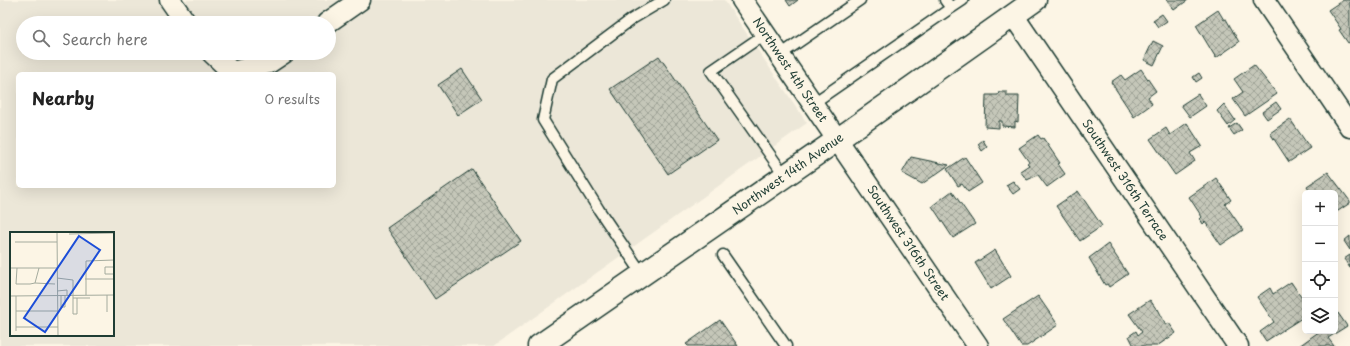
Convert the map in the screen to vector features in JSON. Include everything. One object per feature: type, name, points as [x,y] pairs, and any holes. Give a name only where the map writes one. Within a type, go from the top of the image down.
[{"type":"street","points":[[170,0],[181,16]]},
{"type":"street","points":[[336,17],[360,0]]},
{"type":"street","name":"Northwest 4th Street","points":[[742,0],[837,140]]},
{"type":"street","points":[[1264,0],[1350,127]]},
{"type":"street","name":"Northwest 14th Avenue","points":[[540,346],[837,140],[1024,5]]},
{"type":"street","name":"Southwest 316th Terrace","points":[[1024,5],[1238,346]]},
{"type":"street","points":[[219,60],[232,72],[269,63],[274,60]]},
{"type":"street","name":"Southwest 316th Street","points":[[837,140],[978,346]]},
{"type":"lane","points":[[643,275],[599,210],[543,120],[552,79],[632,19],[664,0]]},
{"type":"lane","points":[[780,55],[860,0]]},
{"type":"lane","points":[[812,104],[948,4],[963,0]]},
{"type":"lane","points":[[765,34],[711,71],[784,176]]},
{"type":"lane","points":[[723,255],[786,346]]},
{"type":"shaded area","points":[[0,0],[724,0],[807,123],[494,346],[0,346]]},
{"type":"building","points":[[786,0],[798,0],[790,6]]},
{"type":"building","points":[[1167,0],[1188,0],[1174,10]]},
{"type":"building","points":[[1343,0],[1350,0],[1350,42],[1348,43],[1339,30],[1341,29],[1328,10]]},
{"type":"building","points":[[1218,10],[1224,20],[1226,19],[1239,42],[1216,58],[1196,25]]},
{"type":"building","points":[[1162,14],[1167,21],[1158,27],[1153,20]]},
{"type":"building","points":[[1153,41],[1163,46],[1154,65],[1144,60]]},
{"type":"building","points":[[659,56],[717,140],[668,174],[610,89]]},
{"type":"building","points":[[1254,65],[1277,94],[1245,116],[1233,99],[1243,92],[1234,79]]},
{"type":"building","points":[[462,69],[482,99],[458,115],[438,85]]},
{"type":"building","points":[[1141,69],[1156,91],[1148,97],[1152,104],[1134,117],[1111,82],[1121,75],[1125,80]]},
{"type":"building","points":[[1199,73],[1202,78],[1196,82],[1193,77]]},
{"type":"building","points":[[999,92],[1007,92],[1007,96],[1019,96],[1018,122],[1015,121],[1015,127],[1002,126],[1002,121],[999,121],[999,128],[985,127],[986,95],[998,95]]},
{"type":"building","points":[[1198,94],[1206,106],[1190,117],[1181,105]]},
{"type":"building","points":[[1276,102],[1281,109],[1267,119],[1262,112]]},
{"type":"building","points":[[1224,104],[1235,120],[1228,126],[1217,111]]},
{"type":"building","points":[[1290,119],[1310,148],[1289,162],[1270,133]]},
{"type":"building","points":[[1187,123],[1202,146],[1190,153],[1195,161],[1175,175],[1150,139],[1166,128],[1170,135]]},
{"type":"building","points":[[1237,123],[1242,130],[1234,135],[1229,128]]},
{"type":"building","points":[[1038,135],[1041,139],[1043,138],[1060,163],[1058,164],[1065,174],[1047,187],[1038,175],[1027,180],[1020,171],[1029,165],[1027,163],[1029,162],[1019,148]]},
{"type":"building","points":[[983,140],[987,147],[982,151],[978,144]]},
{"type":"building","points":[[911,157],[949,165],[922,184],[902,173]]},
{"type":"building","points":[[965,157],[982,183],[968,192],[962,184],[958,186],[947,169]]},
{"type":"building","points":[[472,169],[521,241],[435,299],[387,228]]},
{"type":"building","points":[[1328,172],[1350,203],[1338,211],[1338,190],[1309,190],[1307,186]]},
{"type":"building","points":[[1216,178],[1231,200],[1225,204],[1243,230],[1221,245],[1205,222],[1203,224],[1200,219],[1202,217],[1189,197]]},
{"type":"building","points":[[1013,181],[1020,189],[1013,194],[1006,185]]},
{"type":"building","points":[[952,191],[975,224],[953,238],[932,206]]},
{"type":"building","points":[[1078,191],[1102,226],[1080,241],[1056,206]]},
{"type":"building","points":[[1350,236],[1350,250],[1344,241]]},
{"type":"building","points":[[1108,244],[1128,274],[1109,287],[1107,284],[1105,285],[1089,258]]},
{"type":"building","points":[[995,250],[1011,276],[991,289],[975,263]]},
{"type":"building","points":[[1350,255],[1350,268],[1344,259]]},
{"type":"building","points":[[1291,282],[1302,298],[1302,318],[1266,341],[1260,332],[1274,322],[1257,297],[1270,288],[1273,294]]},
{"type":"building","points":[[1038,296],[1058,325],[1027,346],[1021,346],[1003,319]]},
{"type":"building","points":[[1150,300],[1157,310],[1158,309],[1166,325],[1169,323],[1176,333],[1157,346],[1134,346],[1129,336],[1136,331],[1138,335],[1142,332],[1129,314]]},
{"type":"building","points":[[1338,313],[1347,326],[1338,332]]},
{"type":"building","points":[[720,320],[738,346],[688,346],[686,344]]},
{"type":"building","points":[[1316,334],[1334,334],[1328,338],[1334,346],[1299,346]]}]
